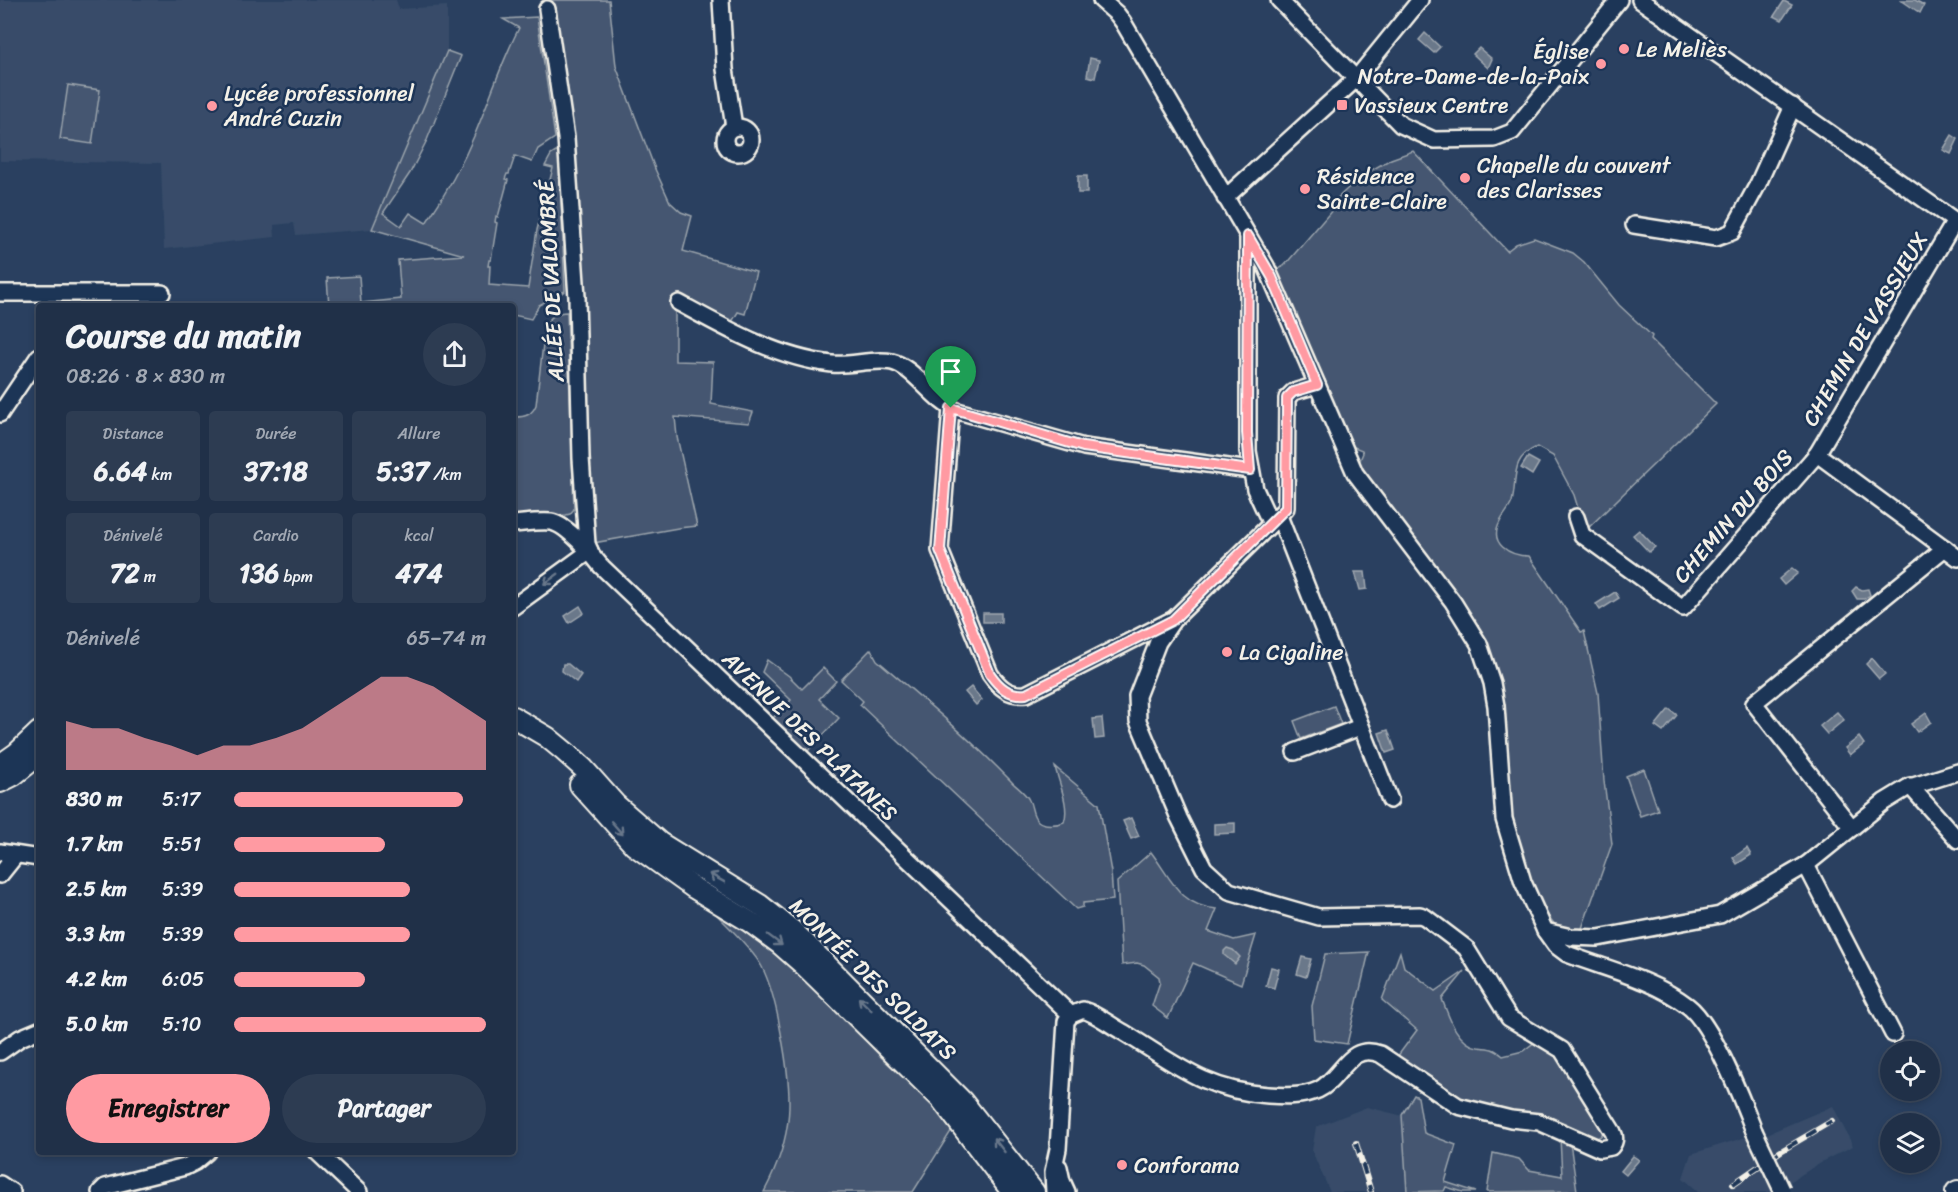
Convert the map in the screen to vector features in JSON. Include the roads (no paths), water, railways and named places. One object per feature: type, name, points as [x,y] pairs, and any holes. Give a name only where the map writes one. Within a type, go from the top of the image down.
[{"type":"main road","name":"MONTÉE DES SOLDATS","points":[[516,719],[547,737],[564,751],[583,768],[615,804],[660,843],[760,905],[793,931],[957,1095],[1034,1192]]},
{"type":"main road","name":"MONTÉE DES SOLDATS","points":[[516,733],[541,748],[565,769],[634,845],[694,888],[750,922],[805,966],[941,1099],[1012,1192]]},
{"type":"main road","points":[[0,765],[36,735]]},
{"type":"main road","points":[[0,782],[36,756]]},
{"type":"street","points":[[721,0],[724,69],[734,127]]},
{"type":"street","points":[[1101,0],[1123,22],[1272,277],[1355,473],[1453,602],[1481,648],[1492,683],[1497,714],[1504,819],[1523,882],[1545,931],[1555,945],[1566,954],[1654,986],[1689,1006],[1702,1021],[1737,1089],[1782,1191]]},
{"type":"street","points":[[1279,0],[1398,123],[1434,140],[1501,138],[1512,132],[1618,0]]},
{"type":"street","name":"CHEMIN DE VASSIEUX","points":[[1640,0],[1955,221],[1817,454],[1958,558]]},
{"type":"street","points":[[1225,198],[1356,79],[1418,1]]},
{"type":"street","name":"ALLÉE DE VALOMBRÉ","points":[[547,9],[567,150],[577,297],[582,469],[587,544],[590,551]]},
{"type":"street","points":[[1634,225],[1716,238],[1732,232],[1758,184],[1793,106]]},
{"type":"street","points":[[1248,236],[1247,433],[1250,470],[1262,507],[1275,520],[1390,800]]},
{"type":"street","points":[[0,293],[51,299],[162,293]]},
{"type":"street","points":[[679,303],[741,336],[780,352],[831,364],[850,365],[883,361],[897,364],[951,408],[1083,447],[1250,470]]},
{"type":"street","points":[[0,414],[36,360]]},
{"type":"street","points":[[1054,1192],[1053,1172],[1058,1149],[1066,1021],[1079,1010],[1086,1010],[1192,1075],[1219,1088],[1268,1095],[1306,1094],[1319,1090],[1328,1083],[1353,1056],[1363,1051],[1373,1051],[1458,1106],[1511,1119],[1539,1122],[1600,1149],[1611,1147],[1614,1143],[1613,1132],[1562,1050],[1509,1018],[1466,948],[1425,917],[1420,915],[1319,917],[1228,891],[1204,868],[1179,818],[1138,721],[1137,696],[1158,642],[1173,620],[1286,508],[1287,398],[1293,392],[1317,385]]},
{"type":"street","points":[[951,408],[941,554],[990,674],[1002,688],[1018,695],[1026,694],[1173,620]]},
{"type":"street","name":"CHEMIN DU BOIS","points":[[1576,517],[1582,536],[1683,608],[1817,454]]},
{"type":"street","name":"AVENUE DES PLATANES","points":[[516,524],[553,522],[590,551],[601,566],[1071,1015]]},
{"type":"street","points":[[1852,828],[1754,703],[1945,548]]},
{"type":"street","points":[[516,606],[590,551]]},
{"type":"street","points":[[1295,752],[1360,727]]},
{"type":"street","points":[[1545,931],[1571,937],[1598,938],[1715,917],[1749,900],[1806,865],[1884,802],[1910,786],[1958,772]]},
{"type":"street","points":[[1910,786],[1958,840]]},
{"type":"street","points":[[0,852],[36,858]]},
{"type":"street","points":[[0,875],[16,855]]},
{"type":"street","points":[[1806,865],[1893,1034]]},
{"type":"street","points":[[0,1052],[20,1038],[36,1031]]},
{"type":"street","points":[[1058,1149],[1062,1181],[1067,1192]]},
{"type":"street","points":[[100,1192],[105,1187],[185,1167],[203,1155]]},
{"type":"street","points":[[320,1155],[359,1192]]},
{"type":"street","points":[[0,1184],[12,1192]]},
{"type":"railway","points":[[1733,1184],[1781,1151],[1832,1121]]},
{"type":"railway","points":[[1356,1143],[1371,1192]]},
{"type":"place","name":"Le Meliès","points":[[1624,49]]},
{"type":"place","name":"Église Notre-Dame-de-la-Paix","points":[[1601,64]]},
{"type":"place","name":"Vassieux Centre","points":[[1342,105]]},
{"type":"place","name":"Lycée professionnel André Cuzin","points":[[212,106]]},
{"type":"place","name":"Chapelle du couvent des Clarisses","points":[[1465,178]]},
{"type":"place","name":"Résidence Sainte-Claire","points":[[1305,189]]},
{"type":"place","name":"La Cigaline","points":[[1227,652]]},
{"type":"place","name":"Conforama","points":[[1122,1165]]}]
